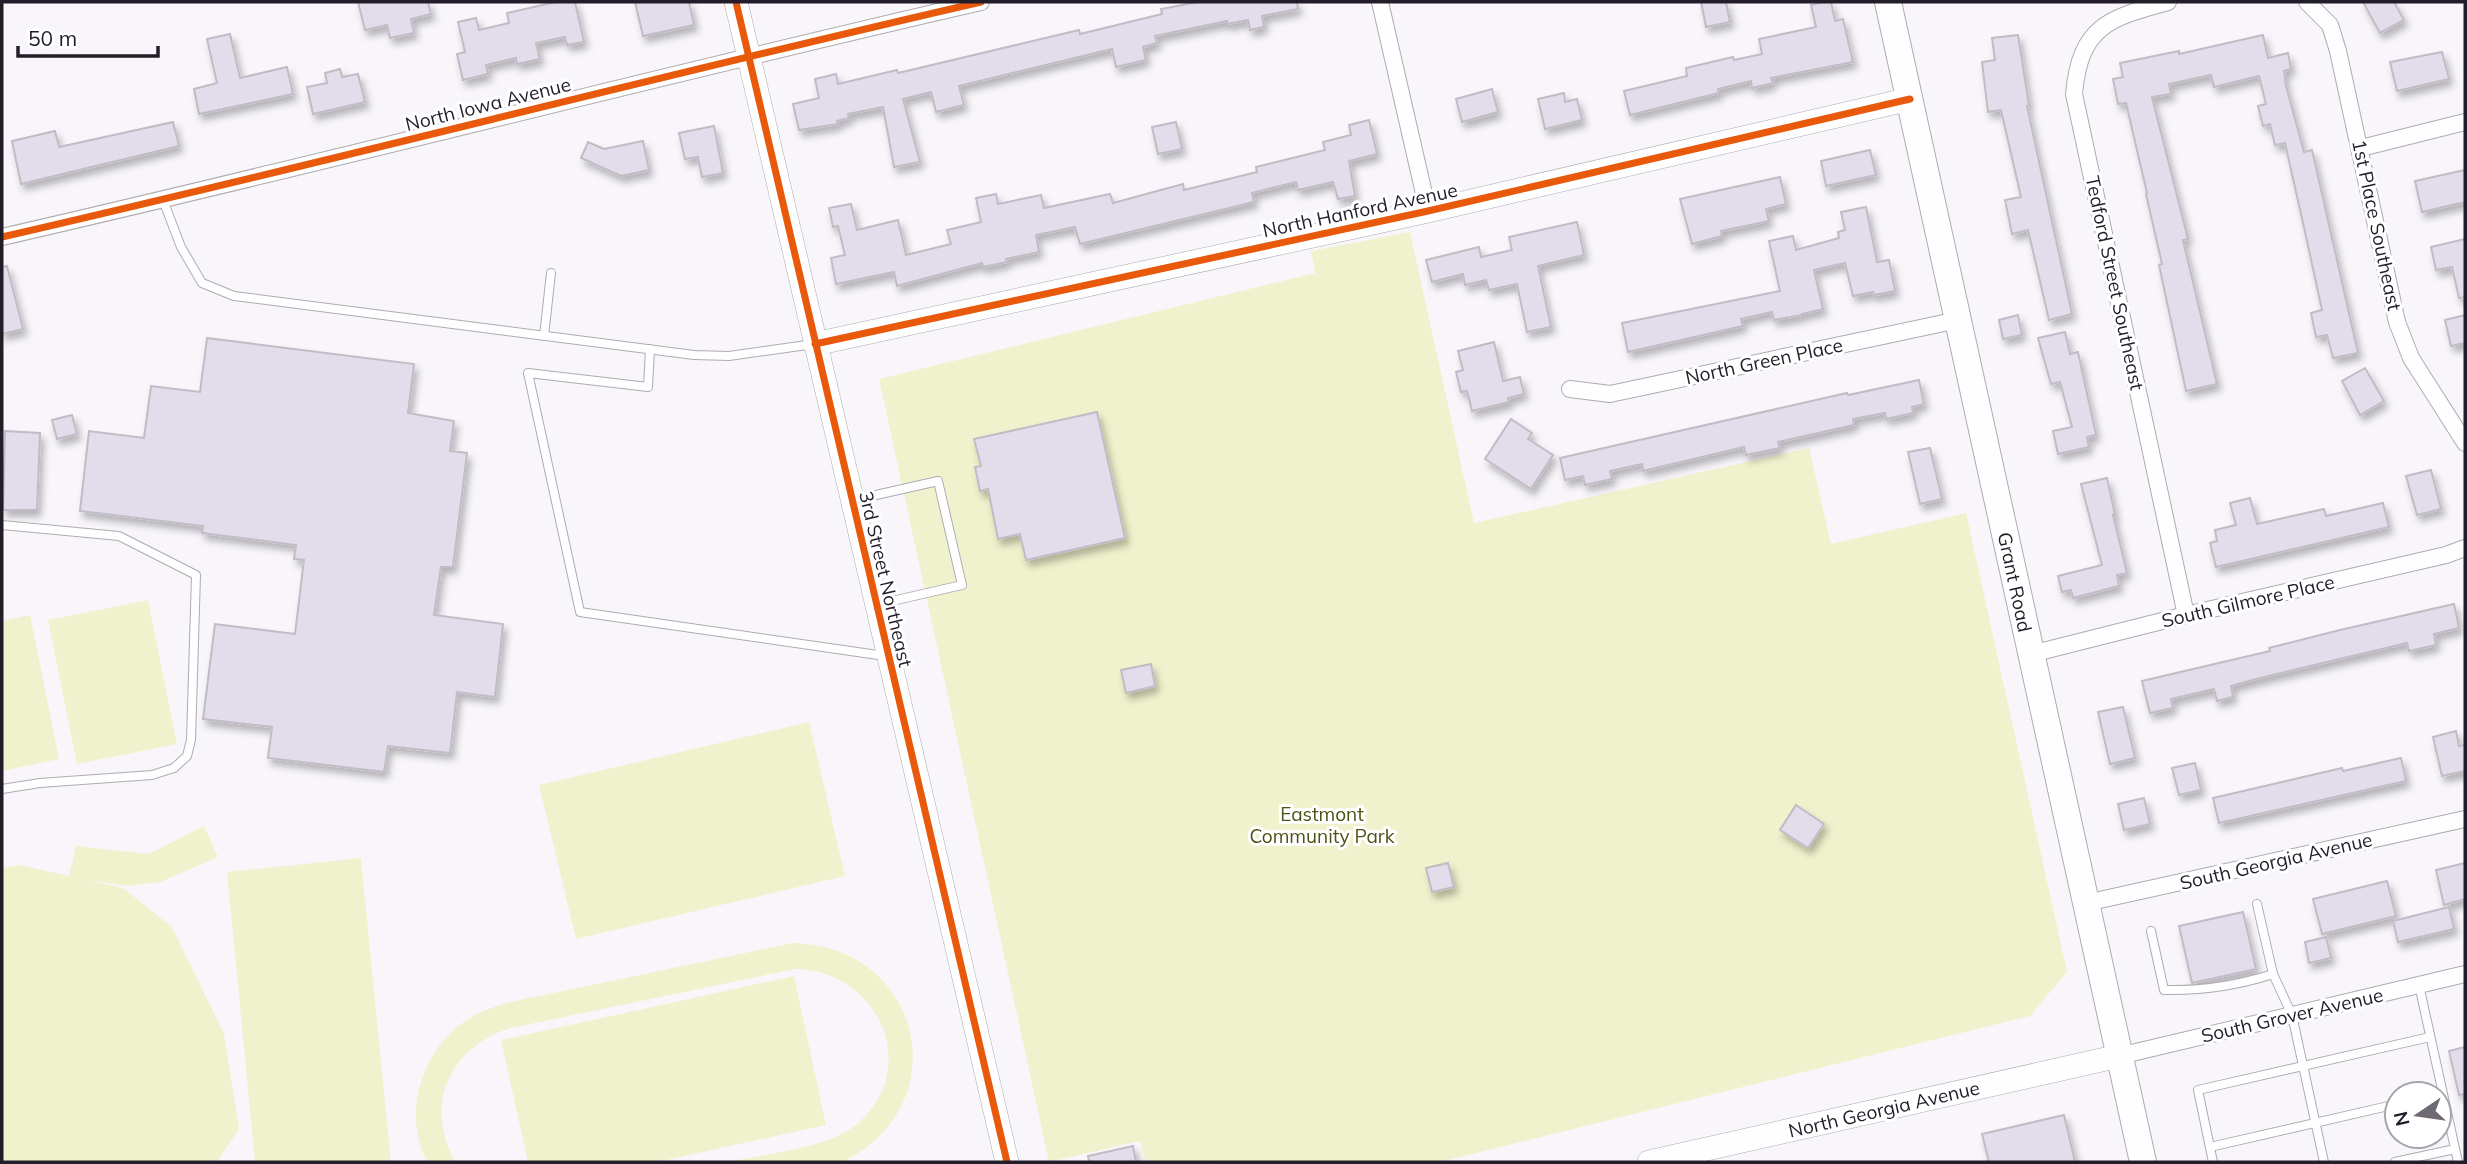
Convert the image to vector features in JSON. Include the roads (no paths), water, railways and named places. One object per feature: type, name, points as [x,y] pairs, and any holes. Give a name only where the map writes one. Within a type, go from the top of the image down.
[{"type":"main road","name":"Grant Road","points":[[1888,2],[2143,1162]]},
{"type":"street","name":"3rd Street Northeast","points":[[736,2],[1007,1162]]},
{"type":"street","name":"North Iowa Avenue","points":[[2,237],[981,2]]},
{"type":"street","points":[[1380,2],[1428,211]]},
{"type":"street","name":"Tedford Street Southeast","points":[[2168,2],[2133,12],[2106,24],[2087,43],[2077,67],[2074,94],[2186,615]]},
{"type":"street","name":"1st Place Southeast","points":[[2307,2],[2330,25],[2361,148],[2397,322],[2411,358],[2465,443]]},
{"type":"street","name":"North Hanford Avenue","points":[[815,344],[1428,211],[1910,99]]},
{"type":"street","points":[[2361,148],[2465,122]]},
{"type":"street","name":"North Green Place","points":[[1570,388],[1610,394],[1958,320]]},
{"type":"street","name":"South Gilmore Place","points":[[2031,654],[2446,555],[2465,548]]},
{"type":"street","name":"South Georgia Avenue","points":[[2086,903],[2465,819]]},
{"type":"street","name":"South Grover Avenue","points":[[2119,1056],[2465,974]]},
{"type":"street","name":"North Georgia Avenue","points":[[1649,1162],[2119,1056]]},
{"type":"lane","points":[[163,200],[181,247],[202,283],[234,296],[694,355],[729,356],[815,344]]},
{"type":"lane","points":[[544,336],[551,273]]},
{"type":"lane","points":[[650,349],[648,387],[528,373],[580,612],[889,657]]},
{"type":"lane","points":[[852,501],[938,481],[962,585],[876,605]]},
{"type":"lane","points":[[2,525],[119,536],[197,575],[191,740],[187,756],[174,768],[152,775],[40,783],[2,789]]},
{"type":"lane","points":[[2257,904],[2273,974],[2292,1015],[2324,1162]]},
{"type":"lane","points":[[2151,931],[2164,990],[2205,990],[2241,984],[2273,974]]},
{"type":"lane","points":[[2419,985],[2438,1080]]},
{"type":"lane","points":[[2213,1162],[2199,1090],[2430,1037]]},
{"type":"lane","points":[[2210,1147],[2383,1107]]},
{"type":"lane","points":[[2453,1141],[2458,1162]]},
{"type":"lane","points":[[2395,1162],[2455,1149]]},
{"type":"park label","name":"Eastmont Community Park","points":[[1322,825]]}]
